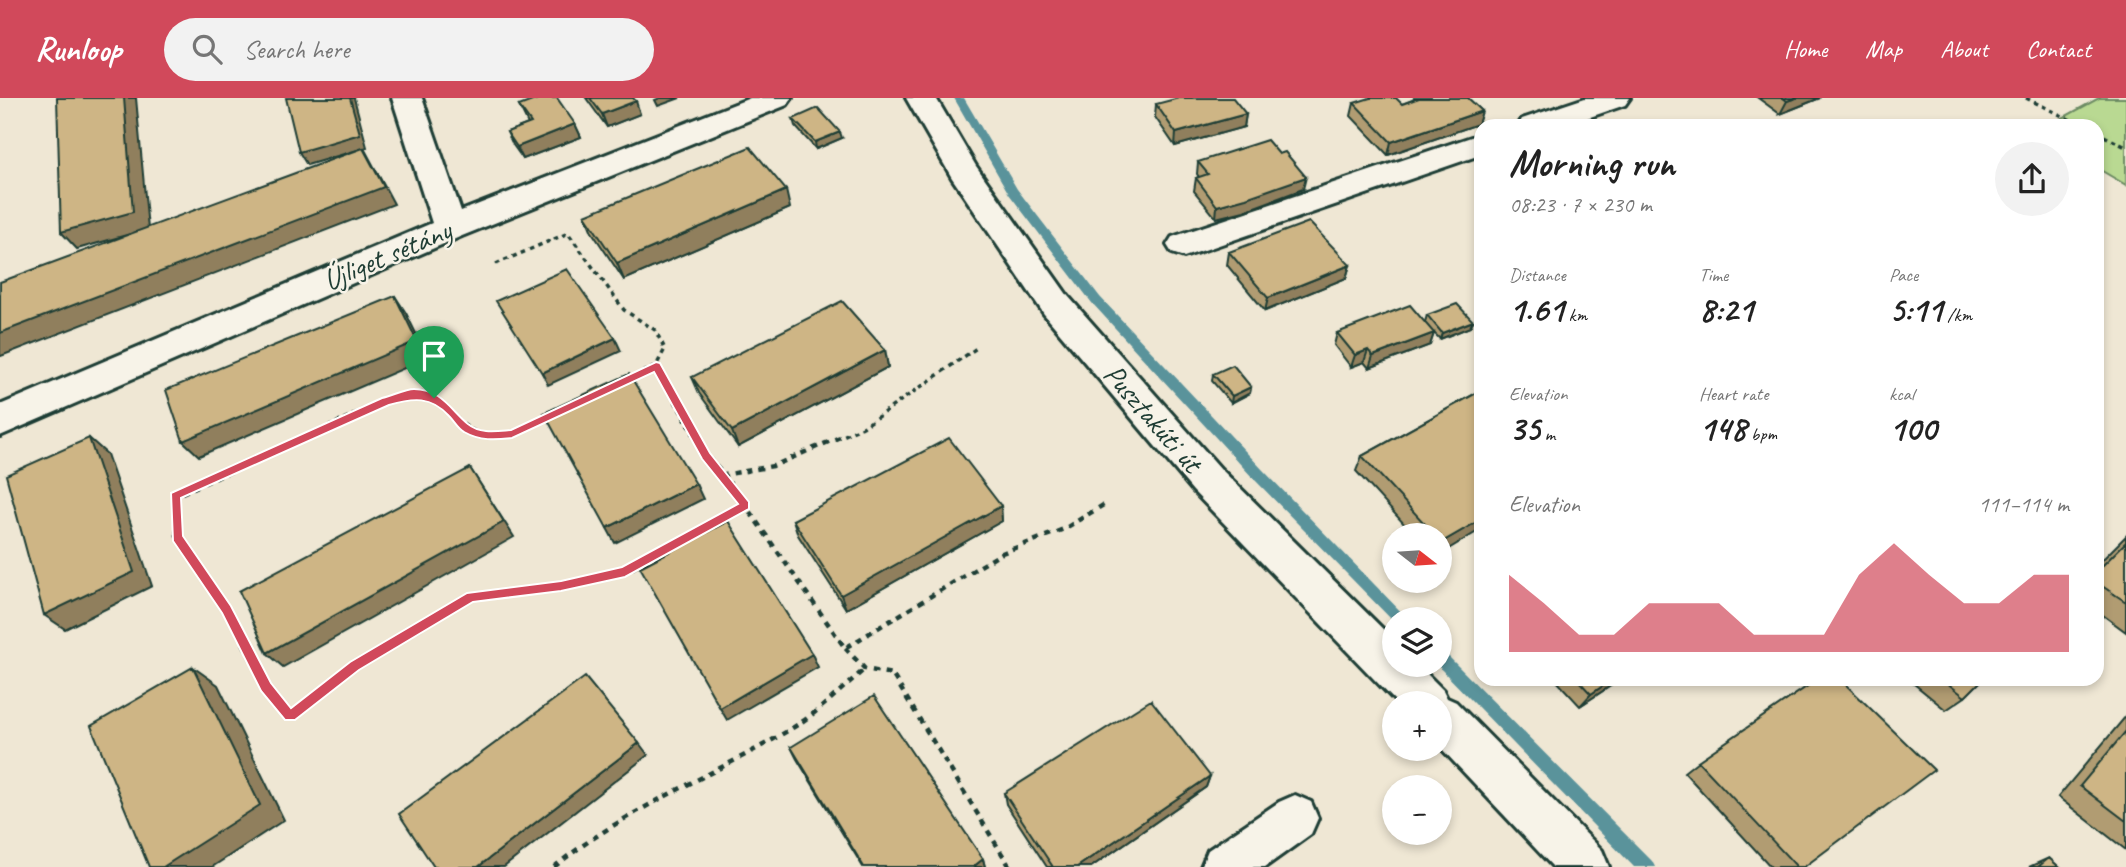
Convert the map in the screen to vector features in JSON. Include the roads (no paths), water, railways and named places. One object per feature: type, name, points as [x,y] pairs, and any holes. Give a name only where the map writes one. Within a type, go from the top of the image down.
[{"type":"street","points":[[407,98],[450,228]]},
{"type":"street","name":"Újliget sétány","points":[[0,421],[450,228],[777,98]]},
{"type":"street","name":"Pusztakúti út","points":[[921,98],[963,171],[1056,304],[1207,480],[1414,691]]},
{"type":"street","points":[[1554,119],[1615,98]]},
{"type":"street","points":[[1184,246],[1474,146]]},
{"type":"street","points":[[1452,728],[1585,867]]},
{"type":"street","points":[[1225,867],[1295,818]]},
{"type":"waterway","points":[[959,98],[1013,191],[1096,300],[1258,474],[1389,607]]},
{"type":"waterway","points":[[1452,670],[1646,867]]}]
